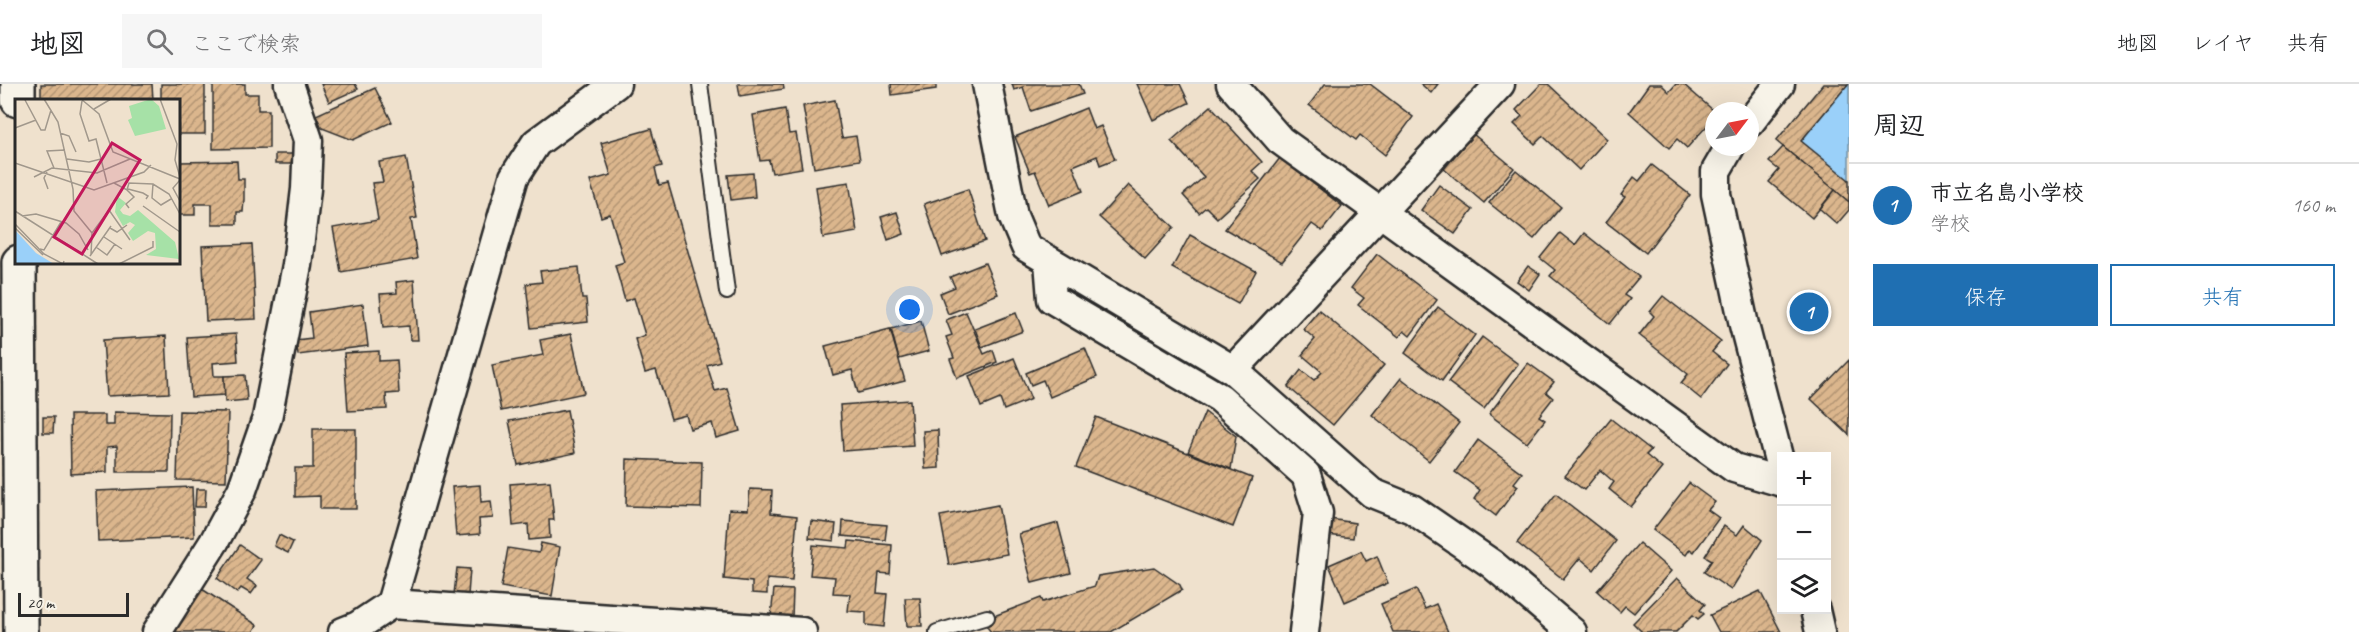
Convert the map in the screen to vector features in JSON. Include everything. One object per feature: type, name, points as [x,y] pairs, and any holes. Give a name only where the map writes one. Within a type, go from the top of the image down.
[{"type":"main road","points":[[19,264],[21,632]]},
{"type":"street","points":[[158,632],[214,542],[242,490],[267,418],[297,265],[306,189],[308,140],[289,84]]},
{"type":"street","points":[[343,632],[358,626],[391,604],[514,177],[536,143],[616,84]]},
{"type":"street","points":[[987,84],[1013,216],[1026,247],[1233,370],[1372,493],[1412,509],[1492,564],[1572,632]]},
{"type":"street","points":[[1231,84],[1280,140],[1734,468],[1777,481]]},
{"type":"street","points":[[1233,370],[1500,84]]},
{"type":"street","points":[[1759,111],[1780,84]]},
{"type":"street","points":[[1725,156],[1716,171],[1716,194],[1744,324],[1777,453]]},
{"type":"street","points":[[1049,261],[1052,299],[1220,398],[1306,475],[1318,513],[1304,632]]},
{"type":"street","points":[[391,604],[525,622],[802,632]]},
{"type":"street","points":[[1816,614],[1820,632]]},
{"type":"lane","points":[[699,84],[727,292]]},
{"type":"lane","points":[[937,632],[987,616]]},
{"type":"water","points":[[1849,84],[1849,180],[1801,141]]},
{"type":"building","points":[[41,84],[152,84],[153,99],[41,99]]},
{"type":"building","points":[[161,84],[205,84],[205,134],[180,134],[180,99],[161,99]]},
{"type":"building","points":[[213,84],[245,84],[245,94],[258,94],[258,110],[269,110],[269,148],[213,149]]},
{"type":"building","points":[[321,84],[355,84],[358,89],[329,102]]},
{"type":"building","points":[[738,84],[783,84],[784,89],[740,96]]},
{"type":"building","points":[[891,84],[936,84],[936,89],[892,95]]},
{"type":"building","points":[[1012,84],[1079,84],[1083,94],[1031,111],[1023,87],[1014,90]]},
{"type":"building","points":[[1137,84],[1180,84],[1189,103],[1153,120]]},
{"type":"building","points":[[1325,84],[1370,84],[1413,117],[1385,155],[1360,135],[1356,140],[1309,105]]},
{"type":"building","points":[[1421,84],[1438,84],[1431,93]]},
{"type":"building","points":[[1541,84],[1548,84],[1607,139],[1579,170],[1543,136],[1535,144],[1514,124],[1522,116],[1516,110]]},
{"type":"building","points":[[1649,84],[1661,84],[1669,92],[1676,84],[1683,84],[1705,103],[1705,128],[1687,148],[1677,139],[1669,148],[1629,112]]},
{"type":"building","points":[[1823,84],[1848,84],[1801,141],[1849,180],[1849,202],[1776,141]]},
{"type":"building","points":[[375,88],[392,122],[353,140],[322,128],[316,115]]},
{"type":"building","points":[[835,100],[842,138],[856,136],[860,160],[814,168],[803,106]]},
{"type":"building","points":[[1211,106],[1262,162],[1252,171],[1260,179],[1217,218],[1206,207],[1199,213],[1183,195],[1204,177],[1171,141]]},
{"type":"building","points":[[1086,108],[1094,129],[1101,126],[1115,159],[1100,165],[1097,156],[1073,166],[1083,191],[1049,205],[1035,171],[1030,173],[1015,137]]},
{"type":"building","points":[[785,109],[789,134],[796,133],[802,168],[772,173],[769,160],[760,161],[753,115]]},
{"type":"building","points":[[651,129],[662,166],[655,168],[659,185],[668,183],[720,361],[707,365],[715,391],[727,388],[740,431],[716,438],[712,423],[690,429],[686,415],[671,419],[656,370],[645,373],[635,339],[645,335],[634,298],[625,301],[615,265],[624,262],[610,214],[601,217],[590,181],[611,175],[601,143]]},
{"type":"building","points":[[1473,134],[1514,168],[1484,203],[1444,169]]},
{"type":"building","points":[[1783,147],[1835,190],[1812,218],[1769,182],[1779,170],[1769,162]]},
{"type":"building","points":[[275,154],[296,154],[296,164],[275,164]]},
{"type":"building","points":[[406,157],[417,218],[411,219],[417,259],[341,272],[333,228],[378,220],[372,183],[383,182],[379,162]]},
{"type":"building","points":[[1280,158],[1342,206],[1322,231],[1312,224],[1282,262],[1225,229]]},
{"type":"building","points":[[237,161],[238,179],[244,179],[244,199],[243,212],[237,212],[237,224],[212,224],[212,204],[195,204],[195,215],[180,215],[180,162]]},
{"type":"building","points":[[1652,165],[1690,195],[1646,253],[1606,222],[1625,197],[1621,195],[1634,177],[1639,181]]},
{"type":"building","points":[[1516,170],[1561,207],[1534,239],[1489,203]]},
{"type":"building","points":[[753,173],[755,197],[731,200],[728,175]]},
{"type":"building","points":[[849,182],[857,232],[823,238],[816,187]]},
{"type":"building","points":[[1128,185],[1174,227],[1145,259],[1099,217]]},
{"type":"building","points":[[1439,185],[1473,210],[1455,234],[1421,210]]},
{"type":"building","points":[[968,189],[985,241],[942,256],[924,204]]},
{"type":"building","points":[[1835,190],[1849,202],[1849,210],[1837,224],[1820,209]]},
{"type":"building","points":[[897,212],[904,234],[888,240],[881,217]]},
{"type":"building","points":[[1560,233],[1575,245],[1584,233],[1639,277],[1624,295],[1630,299],[1610,324],[1550,276],[1555,270],[1540,258]]},
{"type":"building","points":[[1190,235],[1256,271],[1238,304],[1172,268]]},
{"type":"building","points":[[252,244],[256,319],[206,321],[202,246]]},
{"type":"building","points":[[1377,254],[1437,300],[1410,336],[1404,331],[1399,337],[1358,305],[1364,298],[1351,288]]},
{"type":"building","points":[[985,263],[998,294],[948,314],[940,293],[955,287],[950,277]]},
{"type":"building","points":[[1528,266],[1540,274],[1529,290],[1517,281]]},
{"type":"building","points":[[579,267],[582,299],[586,299],[588,322],[531,328],[526,284],[542,282],[540,271]]},
{"type":"building","points":[[414,280],[418,340],[410,340],[409,326],[383,328],[380,294],[397,293],[396,282]]},
{"type":"building","points":[[1663,296],[1721,341],[1712,352],[1727,364],[1701,399],[1681,383],[1688,374],[1639,335],[1654,316],[1650,312]]},
{"type":"building","points":[[363,304],[368,346],[298,355],[296,340],[312,338],[309,312]]},
{"type":"building","points":[[1438,307],[1475,335],[1442,381],[1405,353]]},
{"type":"building","points":[[1319,310],[1384,365],[1333,425],[1288,387],[1301,370],[1314,380],[1322,372],[1302,355],[1315,339],[1303,329]]},
{"type":"building","points":[[966,312],[984,354],[993,350],[997,362],[957,378],[950,359],[954,358],[946,337],[952,335],[946,320]]},
{"type":"building","points":[[1016,313],[1023,331],[982,347],[975,329]]},
{"type":"building","points":[[921,321],[929,351],[899,359],[891,329]]},
{"type":"building","points":[[890,329],[905,381],[858,393],[852,370],[833,375],[825,346]]},
{"type":"building","points":[[236,334],[238,361],[213,363],[214,376],[224,376],[225,395],[191,397],[187,337]]},
{"type":"building","points":[[571,334],[584,393],[501,411],[492,365],[543,355],[540,340]]},
{"type":"building","points":[[166,336],[169,393],[107,396],[103,340]]},
{"type":"building","points":[[1482,337],[1518,364],[1484,409],[1448,382]]},
{"type":"building","points":[[1085,348],[1097,377],[1050,397],[1043,380],[1031,385],[1026,373]]},
{"type":"building","points":[[379,351],[379,361],[397,360],[399,393],[386,394],[387,409],[348,411],[344,353]]},
{"type":"building","points":[[1014,358],[1031,399],[1004,410],[1000,399],[981,407],[969,376]]},
{"type":"building","points":[[1849,360],[1849,435],[1811,399]]},
{"type":"building","points":[[1528,363],[1554,382],[1546,392],[1553,398],[1539,416],[1545,420],[1527,443],[1489,414]]},
{"type":"building","points":[[245,375],[247,400],[225,402],[224,376]]},
{"type":"building","points":[[1401,378],[1459,423],[1429,461],[1372,415]]},
{"type":"building","points":[[910,400],[913,446],[843,451],[840,405]]},
{"type":"building","points":[[567,410],[575,453],[518,465],[509,421]]},
{"type":"building","points":[[179,411],[228,412],[226,481],[177,480]]},
{"type":"building","points":[[114,412],[170,413],[169,472],[117,472],[117,446],[107,447],[107,472],[71,474],[70,415],[105,415],[105,425],[114,425]]},
{"type":"building","points":[[1205,412],[1236,436],[1231,469],[1188,452]]},
{"type":"building","points":[[43,417],[54,417],[53,433],[43,433]]},
{"type":"building","points":[[1096,417],[1252,478],[1233,527],[1076,467]]},
{"type":"building","points":[[1611,419],[1651,450],[1646,455],[1662,468],[1631,507],[1609,489],[1614,482],[1600,470],[1584,490],[1565,476]]},
{"type":"building","points":[[313,429],[356,429],[356,509],[320,509],[320,496],[295,497],[295,468],[313,468]]},
{"type":"building","points":[[938,430],[939,468],[925,469],[923,431]]},
{"type":"building","points":[[1478,440],[1522,473],[1514,483],[1518,486],[1496,516],[1474,499],[1480,490],[1455,472]]},
{"type":"building","points":[[627,459],[702,462],[701,508],[626,506]]},
{"type":"building","points":[[550,481],[554,520],[549,520],[550,538],[529,540],[528,524],[513,526],[510,484]]},
{"type":"building","points":[[1689,483],[1715,502],[1708,510],[1719,518],[1694,552],[1690,549],[1686,555],[1653,530]]},
{"type":"building","points":[[480,485],[481,502],[491,501],[493,518],[479,519],[480,534],[456,536],[452,487]]},
{"type":"building","points":[[192,487],[194,537],[98,541],[96,491]]},
{"type":"building","points":[[196,489],[206,489],[205,507],[195,507]]},
{"type":"building","points":[[750,489],[772,490],[771,513],[797,516],[792,581],[767,579],[767,594],[752,593],[752,582],[724,579],[729,509],[748,510]]},
{"type":"building","points":[[1556,494],[1616,541],[1594,570],[1580,558],[1563,579],[1517,543]]},
{"type":"building","points":[[998,505],[1007,554],[949,565],[940,516]]},
{"type":"building","points":[[1330,519],[1355,523],[1353,538],[1327,535]]},
{"type":"building","points":[[811,521],[836,524],[834,541],[809,538]]},
{"type":"building","points":[[843,521],[887,525],[885,540],[842,536]]},
{"type":"building","points":[[1058,523],[1071,573],[1032,583],[1019,534]]},
{"type":"building","points":[[1744,525],[1762,540],[1731,590],[1704,572],[1712,560],[1705,556],[1724,526],[1737,535]]},
{"type":"building","points":[[279,535],[293,542],[288,553],[274,546]]},
{"type":"building","points":[[849,541],[892,545],[890,574],[879,573],[877,593],[887,594],[884,627],[866,625],[866,612],[848,611],[850,594],[833,593],[835,577],[810,575],[813,545],[848,548]]},
{"type":"building","points":[[541,543],[560,547],[552,596],[501,587],[508,548],[539,553]]},
{"type":"building","points":[[1639,543],[1671,571],[1634,613],[1625,606],[1620,612],[1597,591]]},
{"type":"building","points":[[240,545],[261,560],[247,579],[257,586],[251,594],[241,588],[237,593],[217,578]]},
{"type":"building","points":[[1361,551],[1366,561],[1377,556],[1388,583],[1345,602],[1329,565]]},
{"type":"building","points":[[1154,567],[1180,585],[1182,590],[1111,632],[991,632],[987,627],[986,619],[1041,598],[1043,602],[1095,586],[1098,576]]},
{"type":"building","points":[[457,568],[470,569],[468,595],[454,594]]},
{"type":"building","points":[[1677,578],[1705,604],[1700,610],[1704,614],[1698,619],[1693,615],[1676,632],[1642,632],[1633,623]]},
{"type":"building","points":[[202,589],[257,625],[253,632],[173,632]]},
{"type":"building","points":[[774,589],[793,590],[792,618],[771,616]]},
{"type":"building","points":[[1416,589],[1425,609],[1436,604],[1448,632],[1393,632],[1381,604]]},
{"type":"building","points":[[1760,591],[1781,632],[1719,632],[1710,615]]},
{"type":"building","points":[[905,598],[920,598],[922,626],[907,626]]},
{"type":"place","name":"市立名島小学校","points":[[1809,312]]}]
